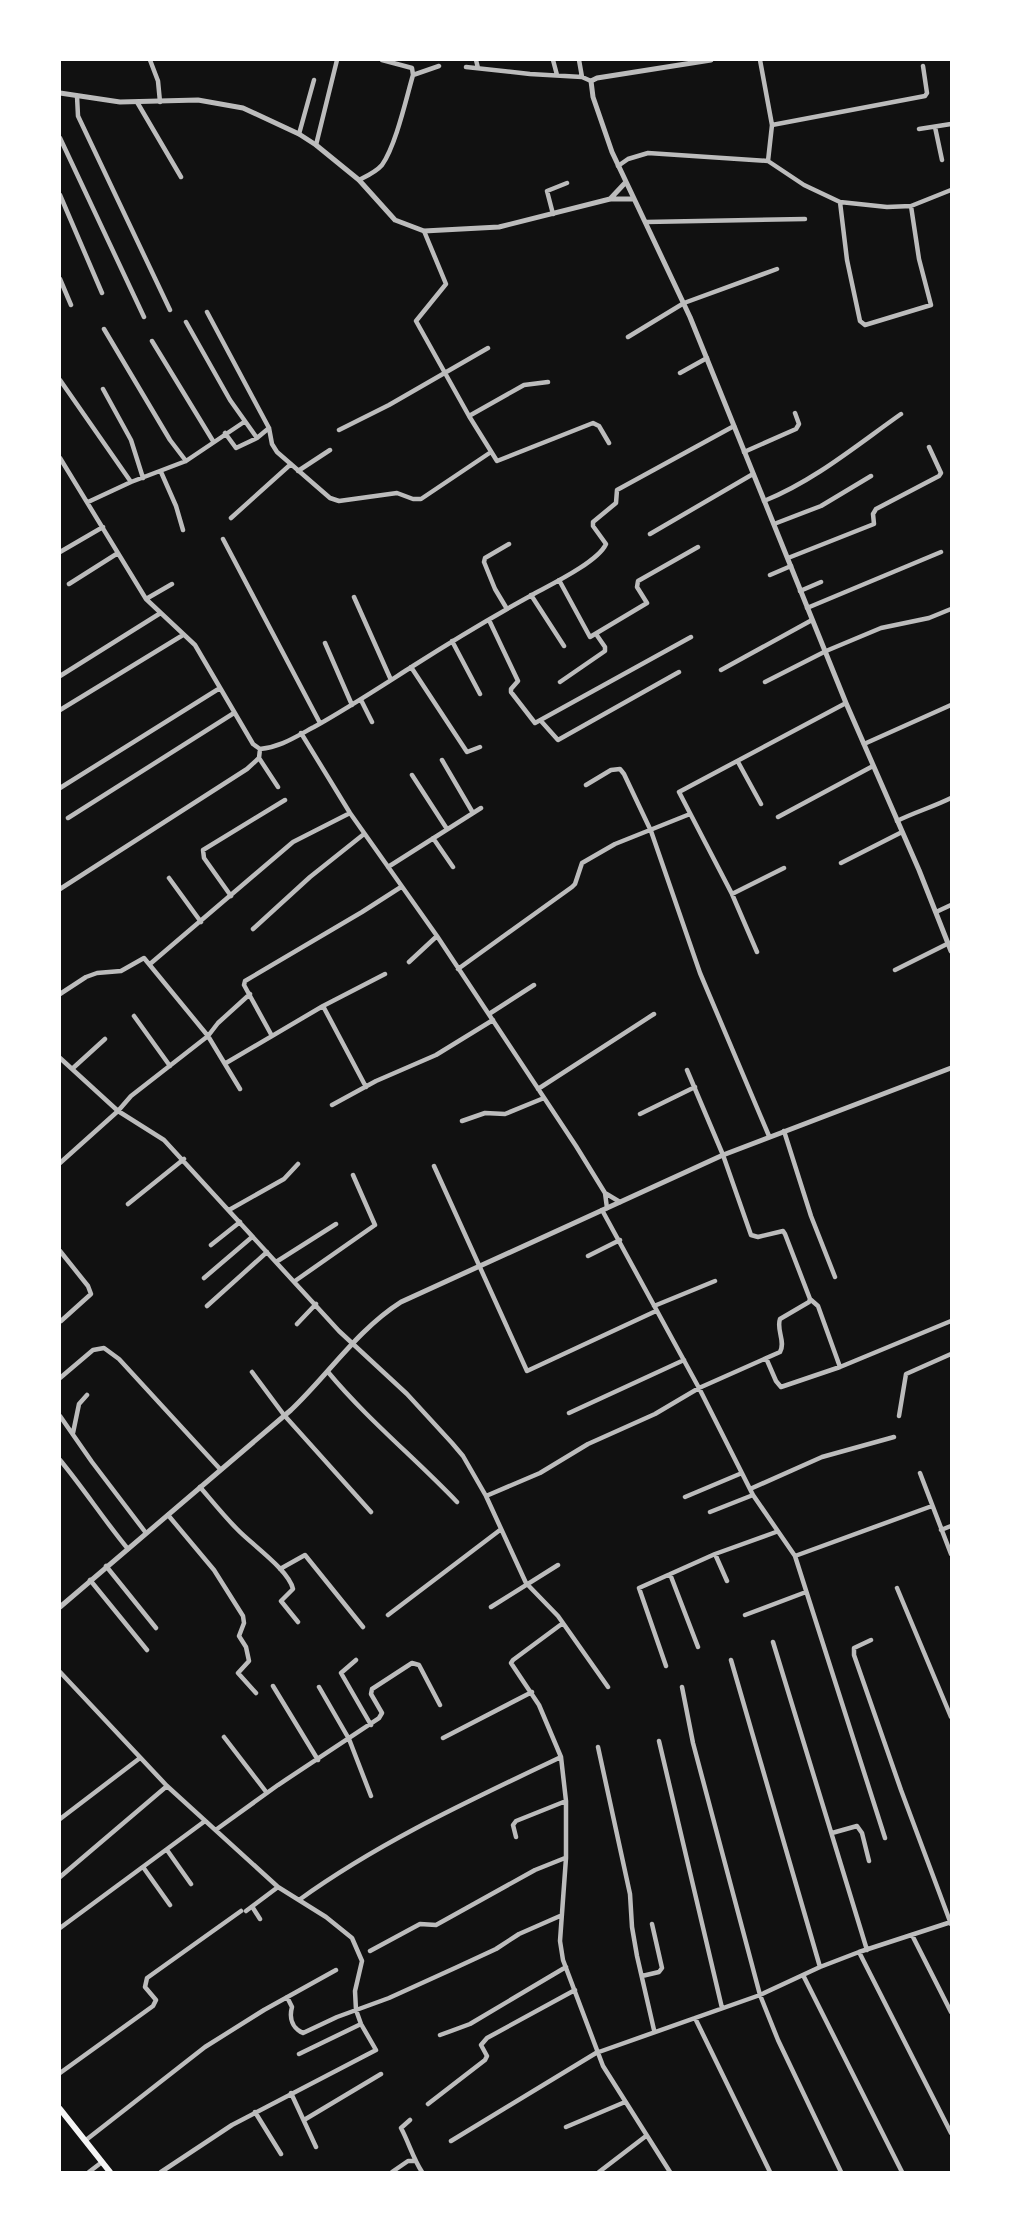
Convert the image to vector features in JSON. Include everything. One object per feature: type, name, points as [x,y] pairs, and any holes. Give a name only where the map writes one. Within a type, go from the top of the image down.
[{"type":"main road","points":[[60,2109],[110,2172]]},
{"type":"street","points":[[150,60],[158,81],[160,102]]},
{"type":"street","points":[[316,145],[337,60]]},
{"type":"street","points":[[359,180],[382,164],[393,141],[413,75],[412,68],[382,60]]},
{"type":"street","points":[[476,60],[478,68]]},
{"type":"street","points":[[553,60],[557,75]]},
{"type":"street","points":[[579,60],[582,77]]},
{"type":"street","points":[[466,67],[591,80],[676,62],[712,60]]},
{"type":"street","points":[[760,60],[772,125],[768,161]]},
{"type":"street","points":[[413,75],[439,66]]},
{"type":"street","points":[[772,125],[925,96],[923,66]]},
{"type":"street","points":[[299,134],[314,80]]},
{"type":"street","points":[[591,80],[590,87],[612,152],[684,303],[846,703],[951,951]]},
{"type":"street","points":[[60,93],[101,100],[137,102],[198,100],[243,108],[299,134],[316,145],[359,180],[395,220],[424,232],[499,227],[610,199],[634,199]]},
{"type":"street","points":[[77,96],[78,116],[170,310]]},
{"type":"street","points":[[137,102],[181,177]]},
{"type":"street","points":[[919,130],[951,124]]},
{"type":"street","points":[[935,127],[942,160]]},
{"type":"street","points":[[60,138],[144,317]]},
{"type":"street","points":[[617,164],[648,153],[768,161],[804,185],[840,202],[887,207],[911,206],[951,190]]},
{"type":"street","points":[[553,215],[547,191],[567,183]]},
{"type":"street","points":[[610,199],[625,183]]},
{"type":"street","points":[[60,195],[102,293]]},
{"type":"street","points":[[840,202],[860,321],[865,325],[931,305],[919,260],[911,206]]},
{"type":"street","points":[[646,222],[805,219]]},
{"type":"street","points":[[424,232],[446,284],[416,321],[497,461],[593,423],[599,426],[609,443]]},
{"type":"street","points":[[628,337],[684,303],[778,269]]},
{"type":"street","points":[[60,279],[71,305]]},
{"type":"street","points":[[207,312],[269,428],[274,448],[335,500],[397,493],[422,499],[491,452]]},
{"type":"street","points":[[186,322],[243,422],[257,438]]},
{"type":"street","points":[[104,329],[170,440],[186,461]]},
{"type":"street","points":[[152,341],[213,441]]},
{"type":"street","points":[[339,430],[488,348]]},
{"type":"street","points":[[680,373],[707,358]]},
{"type":"street","points":[[60,380],[131,482]]},
{"type":"street","points":[[469,416],[524,384],[548,382]]},
{"type":"street","points":[[103,389],[131,440],[143,478]]},
{"type":"street","points":[[744,452],[796,429],[799,424],[794,413]]},
{"type":"street","points":[[764,501],[815,475],[901,414]]},
{"type":"street","points":[[88,502],[186,461],[243,422]]},
{"type":"street","points":[[60,458],[146,599],[205,659],[234,713],[253,744],[260,749],[281,745],[361,700],[452,641],[559,580],[604,548],[605,540],[593,526],[593,522],[616,503],[617,490],[734,426]]},
{"type":"street","points":[[225,433],[236,448],[257,438],[269,428]]},
{"type":"street","points":[[788,558],[874,524],[873,514],[876,509],[939,476],[942,473],[929,447]]},
{"type":"street","points":[[298,471],[330,450]]},
{"type":"street","points":[[231,518],[290,464]]},
{"type":"street","points":[[161,472],[183,530]]},
{"type":"street","points":[[650,534],[752,474]]},
{"type":"street","points":[[774,524],[821,506],[871,476]]},
{"type":"street","points":[[60,552],[103,527]]},
{"type":"street","points":[[223,539],[320,723]]},
{"type":"street","points":[[507,609],[484,562],[485,558],[509,544]]},
{"type":"street","points":[[559,580],[589,636],[597,634],[647,604],[637,587],[638,581],[698,547]]},
{"type":"street","points":[[69,584],[118,552]]},
{"type":"street","points":[[807,608],[941,552]]},
{"type":"street","points":[[770,575],[791,566]]},
{"type":"street","points":[[800,591],[821,582]]},
{"type":"street","points":[[146,599],[172,584]]},
{"type":"street","points":[[531,595],[564,646]]},
{"type":"street","points":[[354,597],[391,680]]},
{"type":"street","points":[[765,682],[826,651],[893,624],[929,618],[951,609]]},
{"type":"street","points":[[60,676],[159,614]]},
{"type":"street","points":[[489,620],[518,681],[511,688],[512,692],[533,722],[691,637]]},
{"type":"street","points":[[721,670],[812,620]]},
{"type":"street","points":[[560,682],[605,651],[597,634]]},
{"type":"street","points":[[60,710],[183,635]]},
{"type":"street","points":[[452,641],[480,694]]},
{"type":"street","points":[[325,643],[352,705]]},
{"type":"street","points":[[411,667],[467,752],[480,747]]},
{"type":"street","points":[[541,720],[558,740],[679,672]]},
{"type":"street","points":[[60,788],[220,688]]},
{"type":"street","points":[[361,700],[372,722]]},
{"type":"street","points":[[757,952],[732,894],[679,792],[846,703]]},
{"type":"street","points":[[864,744],[951,705]]},
{"type":"street","points":[[68,818],[234,713]]},
{"type":"street","points":[[301,733],[350,813],[437,936],[605,1193],[620,1202]]},
{"type":"street","points":[[260,749],[259,758],[278,787]]},
{"type":"street","points":[[60,889],[247,769],[259,758]]},
{"type":"street","points":[[442,760],[472,813]]},
{"type":"street","points":[[738,761],[761,804]]},
{"type":"street","points":[[778,817],[873,766]]},
{"type":"street","points":[[586,785],[611,770],[620,769],[651,831],[700,973],[769,1136]]},
{"type":"street","points":[[412,775],[447,829]]},
{"type":"street","points":[[897,821],[951,797]]},
{"type":"street","points":[[231,896],[204,858],[203,850],[285,800]]},
{"type":"street","points":[[387,867],[481,808]]},
{"type":"street","points":[[150,964],[293,842],[350,813]]},
{"type":"street","points":[[458,969],[572,887],[582,863],[615,844],[690,814]]},
{"type":"street","points":[[841,863],[901,832]]},
{"type":"street","points":[[253,929],[310,877],[364,834]]},
{"type":"street","points":[[433,838],[453,867]]},
{"type":"street","points":[[732,894],[784,868]]},
{"type":"street","points":[[169,878],[201,922]]},
{"type":"street","points":[[272,1036],[243,983],[401,887]]},
{"type":"street","points":[[936,912],[951,905]]},
{"type":"street","points":[[409,962],[437,936]]},
{"type":"street","points":[[895,970],[948,943]]},
{"type":"street","points":[[60,994],[80,980],[97,973],[121,971],[143,958],[208,1037],[240,1090]]},
{"type":"street","points":[[226,1063],[384,974]]},
{"type":"street","points":[[489,1014],[534,985]]},
{"type":"street","points":[[60,1163],[131,1096],[208,1037],[218,1023],[250,994]]},
{"type":"street","points":[[323,1006],[366,1087]]},
{"type":"street","points":[[538,1089],[654,1014]]},
{"type":"street","points":[[134,1016],[170,1066]]},
{"type":"street","points":[[332,1105],[436,1055],[493,1020]]},
{"type":"street","points":[[72,1069],[105,1039]]},
{"type":"street","points":[[60,1058],[118,1111],[153,1131],[184,1159],[339,1331],[407,1394],[452,1443],[463,1456],[486,1496],[526,1583],[563,1623],[608,1687]]},
{"type":"street","points":[[60,1607],[284,1415],[384,1313],[401,1302],[723,1155],[951,1068]]},
{"type":"street","points":[[688,1070],[723,1155],[751,1235],[758,1237],[784,1233],[810,1299],[818,1306],[840,1367]]},
{"type":"street","points":[[640,1114],[695,1087]]},
{"type":"street","points":[[462,1121],[485,1113],[505,1115],[544,1098]]},
{"type":"street","points":[[783,1131],[811,1216],[835,1277]]},
{"type":"street","points":[[128,1204],[184,1159]]},
{"type":"street","points":[[229,1210],[284,1179],[298,1164]]},
{"type":"street","points":[[434,1166],[480,1265],[499,1314],[528,1371],[715,1281]]},
{"type":"street","points":[[295,1281],[375,1225],[353,1175]]},
{"type":"street","points":[[605,1193],[604,1209],[655,1309],[699,1388],[753,1495],[795,1556],[885,1838]]},
{"type":"street","points":[[211,1245],[240,1222]]},
{"type":"street","points":[[276,1262],[335,1224]]},
{"type":"street","points":[[204,1278],[252,1237]]},
{"type":"street","points":[[588,1256],[620,1240]]},
{"type":"street","points":[[60,1251],[88,1286],[91,1294],[61,1321]]},
{"type":"street","points":[[207,1307],[267,1252]]},
{"type":"street","points":[[486,1496],[540,1472],[588,1444],[783,1349],[780,1319],[808,1303],[810,1299]]},
{"type":"street","points":[[297,1324],[316,1304]]},
{"type":"street","points":[[766,1359],[781,1387],[840,1367],[951,1321]]},
{"type":"street","points":[[60,1378],[93,1350],[104,1348],[119,1359],[220,1469]]},
{"type":"street","points":[[899,1416],[906,1374],[951,1354]]},
{"type":"street","points":[[569,1413],[684,1360]]},
{"type":"street","points":[[252,1372],[284,1415],[371,1512]]},
{"type":"street","points":[[328,1372],[457,1502]]},
{"type":"street","points":[[72,1433],[79,1404],[87,1395]]},
{"type":"street","points":[[60,1416],[146,1533]]},
{"type":"street","points":[[750,1489],[829,1455],[894,1437]]},
{"type":"street","points":[[60,1460],[128,1549]]},
{"type":"street","points":[[685,1497],[742,1473]]},
{"type":"street","points":[[919,1474],[951,1554]]},
{"type":"street","points":[[200,1487],[241,1533],[280,1569],[294,1587],[282,1599],[282,1604],[298,1622]]},
{"type":"street","points":[[710,1512],[753,1495]]},
{"type":"street","points":[[795,1556],[932,1506]]},
{"type":"street","points":[[168,1515],[214,1570],[243,1616],[244,1623],[239,1636],[246,1647],[249,1661],[238,1673],[256,1693]]},
{"type":"street","points":[[942,1530],[951,1526]]},
{"type":"street","points":[[388,1615],[500,1530]]},
{"type":"street","points":[[666,1666],[639,1592],[642,1585],[776,1532]]},
{"type":"street","points":[[715,1554],[727,1581]]},
{"type":"street","points":[[280,1569],[305,1555],[363,1626]]},
{"type":"street","points":[[491,1606],[558,1565]]},
{"type":"street","points":[[106,1566],[156,1628]]},
{"type":"street","points":[[670,1574],[698,1647]]},
{"type":"street","points":[[90,1580],[147,1650]]},
{"type":"street","points":[[897,1588],[951,1717]]},
{"type":"street","points":[[745,1615],[806,1592]]},
{"type":"street","points":[[563,1623],[511,1663],[532,1692],[561,1757],[566,1801],[566,1858],[560,1941],[566,1968],[596,2053],[670,2172]]},
{"type":"street","points":[[452,2141],[596,2053],[760,1995],[859,1952],[951,1923],[854,1655],[854,1648],[871,1640]]},
{"type":"street","points":[[773,1642],[867,1950]]},
{"type":"street","points":[[356,1660],[341,1673],[371,1725]]},
{"type":"street","points":[[730,1660],[820,1967]]},
{"type":"street","points":[[217,1829],[371,1725],[382,1713],[371,1694],[372,1689],[412,1663],[419,1665],[440,1705]]},
{"type":"street","points":[[60,1672],[167,1786],[205,1821],[217,1829],[278,1887],[342,1928],[357,1947],[362,1965],[355,1991],[356,2010],[376,2050],[232,2125],[161,2172]]},
{"type":"street","points":[[273,1686],[318,1759]]},
{"type":"street","points":[[319,1687],[349,1740],[371,1797]]},
{"type":"street","points":[[682,1687],[693,1743],[760,1995],[841,2172]]},
{"type":"street","points":[[443,1738],[532,1692]]},
{"type":"street","points":[[224,1737],[267,1793]]},
{"type":"street","points":[[659,1741],[722,2008]]},
{"type":"street","points":[[598,1746],[630,1894],[632,1927],[654,2031]]},
{"type":"street","points":[[299,1900],[414,1828],[561,1757]]},
{"type":"street","points":[[60,1819],[140,1758]]},
{"type":"street","points":[[60,1877],[167,1786]]},
{"type":"street","points":[[516,1837],[513,1825],[516,1821],[566,1801]]},
{"type":"street","points":[[60,1928],[205,1821]]},
{"type":"street","points":[[832,1833],[857,1826],[862,1833],[869,1861]]},
{"type":"street","points":[[167,1850],[191,1884]]},
{"type":"street","points":[[370,1951],[420,1924],[436,1925],[535,1870],[566,1858]]},
{"type":"street","points":[[143,1867],[170,1905]]},
{"type":"street","points":[[60,2074],[153,2006],[156,2000],[145,1987],[147,1978],[244,1911],[253,1908],[278,1887]]},
{"type":"street","points":[[253,1908],[260,1919]]},
{"type":"street","points":[[287,1997],[292,2007],[291,2022],[303,2033],[389,1998],[561,1916]]},
{"type":"street","points":[[642,1976],[659,1972],[662,1968],[652,1924]]},
{"type":"street","points":[[912,1935],[951,2012]]},
{"type":"street","points":[[859,1952],[951,2133]]},
{"type":"street","points":[[440,2035],[470,2024],[566,1968]]},
{"type":"street","points":[[86,2140],[205,2047],[336,1970]]},
{"type":"street","points":[[803,1975],[902,2172]]},
{"type":"street","points":[[429,2104],[485,2060],[487,2056],[481,2045],[487,2038],[575,1990]]},
{"type":"street","points":[[695,2018],[770,2172]]},
{"type":"street","points":[[299,2054],[361,2024]]},
{"type":"street","points":[[303,2120],[381,2074]]},
{"type":"street","points":[[291,2093],[316,2147]]},
{"type":"street","points":[[566,2127],[625,2102]]},
{"type":"street","points":[[255,2112],[281,2154]]},
{"type":"street","points":[[410,2120],[401,2128],[411,2146],[414,2161],[422,2172]]},
{"type":"street","points":[[599,2172],[646,2136]]},
{"type":"street","points":[[392,2172],[408,2161],[414,2161]]},
{"type":"street","points":[[89,2172],[102,2162]]}]
